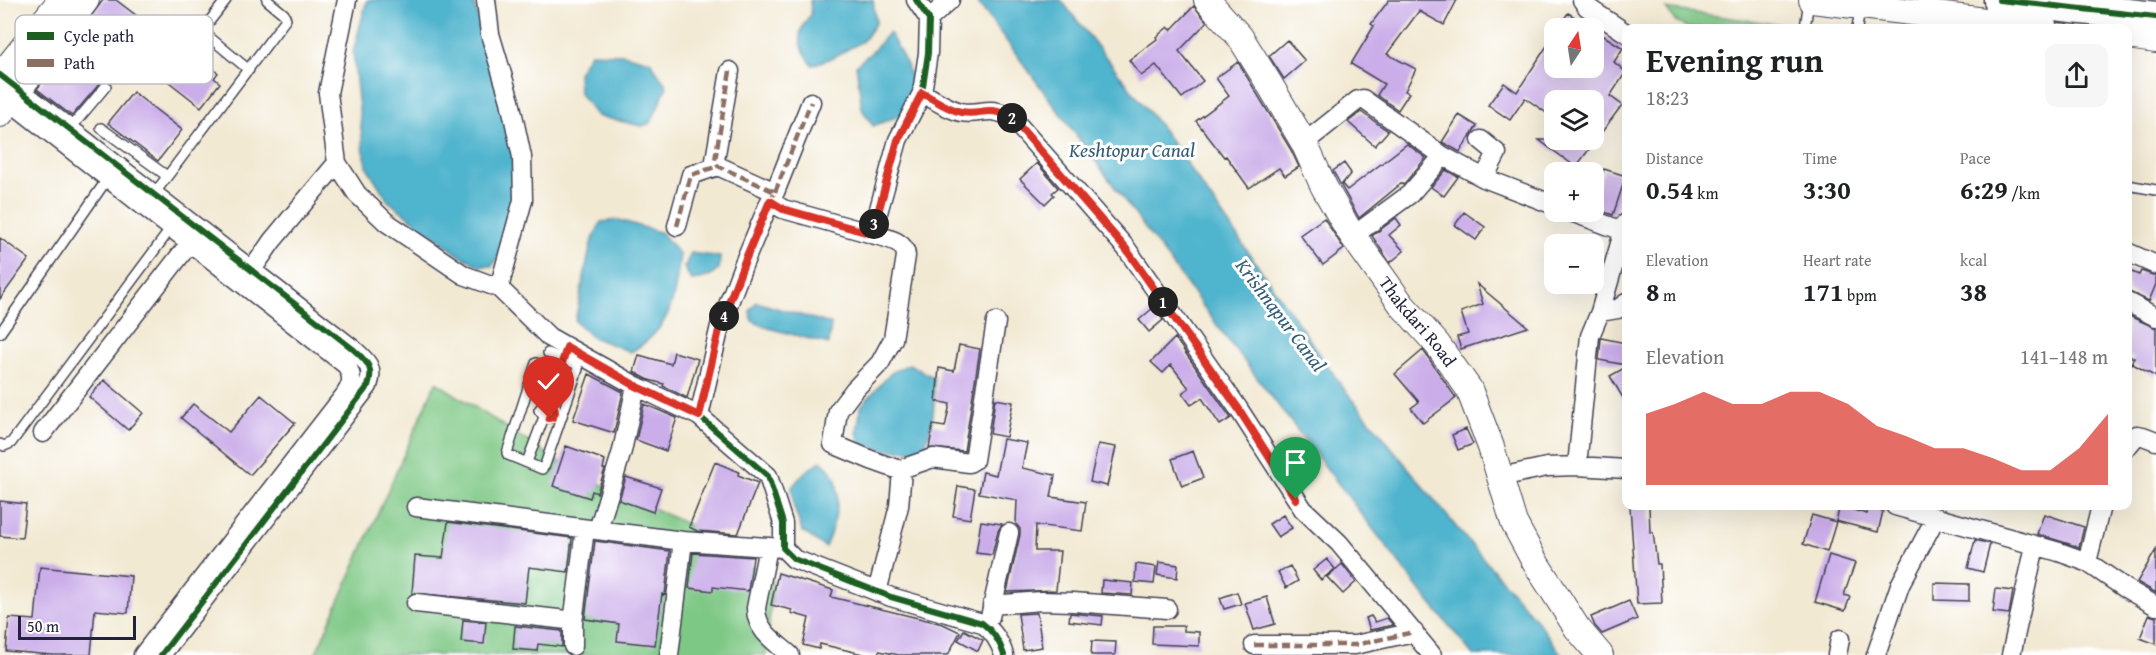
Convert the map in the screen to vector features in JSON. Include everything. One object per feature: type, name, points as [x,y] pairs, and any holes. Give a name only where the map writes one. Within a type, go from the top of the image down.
[{"type":"main road","points":[[1999,0],[2156,17]]},
{"type":"street","points":[[51,15],[61,0]]},
{"type":"street","points":[[72,15],[86,0]]},
{"type":"street","points":[[347,0],[328,93],[337,163],[357,194],[386,222],[464,276],[499,288],[565,353],[699,416],[768,476],[783,523],[756,608],[756,618],[759,627],[790,655]]},
{"type":"street","points":[[486,0],[490,33],[510,101],[522,157],[523,200],[499,288]]},
{"type":"street","points":[[869,233],[874,227],[898,140],[922,93],[928,53],[928,19],[916,0]]},
{"type":"street","points":[[928,19],[950,0]]},
{"type":"street","name":"Thakdari Road","points":[[1207,0],[1240,37],[1304,143],[1324,187],[1353,236],[1402,305],[1437,344],[1469,389],[1491,447],[1514,523],[1535,562],[1577,628],[1600,655]]},
{"type":"street","points":[[1582,0],[1587,7],[1622,30]]},
{"type":"street","points":[[1810,0],[1859,17],[1923,18],[1996,24]]},
{"type":"street","points":[[2132,37],[2156,40]]},
{"type":"street","points":[[730,71],[715,160],[718,166],[773,197],[783,209],[869,233],[902,244],[906,249],[893,339],[880,363],[838,411],[832,444],[902,471],[899,506],[877,592]]},
{"type":"street","points":[[4,89],[15,72]]},
{"type":"street","points":[[4,89],[15,77]]},
{"type":"street","points":[[4,89],[70,129],[112,172],[154,194],[176,222]]},
{"type":"street","points":[[4,89],[247,277],[353,349],[368,362],[370,367],[368,386],[355,404],[161,655]]},
{"type":"street","points":[[922,93],[962,112],[990,110],[1002,112],[1012,118],[1126,249],[1238,408],[1302,509],[1339,543],[1432,655]]},
{"type":"street","points":[[1304,143],[1358,100],[1363,99],[1443,156],[1484,178],[1544,201]]},
{"type":"street","points":[[699,416],[720,326],[811,102]]},
{"type":"street","points":[[1481,140],[1497,153],[1484,178]]},
{"type":"street","points":[[1353,236],[1410,194],[1443,156]]},
{"type":"street","points":[[247,277],[272,241],[337,163]]},
{"type":"street","points":[[677,226],[691,175],[718,166]]},
{"type":"street","points":[[1604,221],[1622,226]]},
{"type":"street","points":[[43,433],[194,237]]},
{"type":"street","points":[[1577,466],[1590,336],[1600,312],[1622,237]]},
{"type":"street","points":[[2132,254],[2156,265]]},
{"type":"street","points":[[143,655],[350,388],[352,378],[346,365],[247,277]]},
{"type":"street","points":[[2132,304],[2156,316]]},
{"type":"street","points":[[1600,312],[1618,309],[1622,306]]},
{"type":"street","points":[[898,470],[933,458],[969,464],[974,460],[996,322]]},
{"type":"street","points":[[573,646],[573,622],[592,529],[622,452],[636,386]]},
{"type":"street","points":[[2132,441],[2137,435],[2156,441]]},
{"type":"street","points":[[1500,477],[1547,467],[1622,469]]},
{"type":"street","points":[[416,507],[683,541],[776,547],[810,567],[877,592],[981,623],[987,627],[1004,655]]},
{"type":"street","points":[[1909,510],[2087,562],[2156,606]]},
{"type":"street","points":[[2087,562],[2101,510]]},
{"type":"street","points":[[1876,655],[1900,585],[1936,517]]},
{"type":"street","points":[[987,627],[1009,533]]},
{"type":"street","points":[[669,655],[683,541]]},
{"type":"street","points":[[2011,655],[2035,546]]},
{"type":"street","points":[[992,605],[1072,602],[1167,609]]},
{"type":"street","points":[[416,603],[573,622]]},
{"type":"street","points":[[1254,645],[1355,645],[1414,632]]},
{"type":"lane","points":[[213,17],[226,0]]},
{"type":"lane","points":[[154,194],[286,20],[284,14],[267,0]]},
{"type":"lane","points":[[1806,24],[1810,0]]},
{"type":"lane","points":[[213,40],[249,70]]},
{"type":"lane","points":[[70,129],[106,86]]},
{"type":"lane","points":[[101,128],[167,176]]},
{"type":"lane","points":[[0,333],[112,172]]},
{"type":"lane","points":[[2132,186],[2156,190]]},
{"type":"lane","points":[[0,444],[4,446],[11,442],[176,222]]},
{"type":"lane","points":[[536,363],[507,453],[544,468],[557,415],[578,369],[565,353],[548,353]]},
{"type":"lane","points":[[527,462],[565,353]]},
{"type":"lane","points":[[525,402],[544,410],[554,407],[557,415]]},
{"type":"green space","points":[[1666,9],[1775,24],[1680,24]]},
{"type":"green space","points":[[436,382],[575,472],[704,532],[773,581],[766,655],[315,655]]},
{"type":"water","points":[[367,0],[473,0],[517,156],[513,205],[499,257],[492,266],[480,266],[459,255],[388,201],[367,167],[353,52]]},
{"type":"water","points":[[810,0],[873,0],[876,22],[863,41],[832,58],[812,65],[800,39],[802,28],[811,14]]},
{"type":"water","name":"Keshtopur Canal","points":[[976,0],[1061,0],[1163,130],[1341,385],[1457,528],[1538,622],[1562,655],[1473,655],[1422,593],[1228,340]]},
{"type":"water","points":[[889,32],[907,65],[914,92],[904,114],[873,126],[862,109],[856,65],[873,51]]},
{"type":"water","points":[[590,53],[623,54],[650,61],[667,86],[651,123],[642,126],[597,116],[579,93],[578,73]]},
{"type":"water","points":[[619,220],[662,233],[680,255],[676,285],[669,311],[656,332],[631,352],[592,337],[575,321],[591,243],[601,222]]},
{"type":"water","points":[[691,253],[720,257],[719,269],[711,276],[692,281],[684,268]]},
{"type":"water","points":[[756,302],[831,324],[829,344],[768,328],[752,321],[750,311]]},
{"type":"water","points":[[909,364],[934,378],[933,415],[922,451],[886,450],[860,444],[857,432],[861,406],[891,373]]},
{"type":"water","points":[[821,461],[834,475],[838,497],[836,515],[825,547],[802,531],[794,507],[792,487],[805,472]]},
{"type":"building","points":[[103,0],[116,0],[136,15],[92,15]]},
{"type":"building","points":[[1389,0],[1457,0],[1444,25],[1419,11],[1387,54],[1416,69],[1405,91],[1409,93],[1398,110],[1377,95],[1384,84],[1351,64],[1374,26],[1371,24]]},
{"type":"building","points":[[1194,6],[1207,22],[1179,51],[1203,81],[1182,98],[1156,65],[1141,76],[1129,60],[1157,39],[1156,37],[1168,27],[1171,30]]},
{"type":"building","points":[[1568,13],[1576,18],[1565,18]]},
{"type":"building","points":[[1604,36],[1622,47],[1614,62],[1622,69],[1622,78],[1610,96],[1622,105],[1604,129],[1604,90],[1544,90],[1544,111],[1525,98],[1510,120],[1488,105],[1504,83],[1517,92],[1544,50],[1544,78],[1604,78]]},
{"type":"building","points":[[1287,40],[1305,61],[1284,79],[1269,56]]},
{"type":"building","points":[[1238,62],[1299,167],[1285,176],[1279,168],[1249,188],[1226,156],[1224,157],[1196,121],[1229,96],[1216,78]]},
{"type":"building","points":[[213,69],[218,73],[214,78],[220,83],[201,107],[172,84],[213,84]]},
{"type":"building","points":[[41,84],[99,84],[72,116],[37,89]]},
{"type":"building","points":[[133,92],[182,130],[158,161],[108,123]]},
{"type":"building","points":[[1361,112],[1388,131],[1375,146],[1348,122]]},
{"type":"building","points":[[1459,115],[1477,126],[1460,152],[1442,142]]},
{"type":"building","points":[[1407,144],[1426,158],[1403,185],[1402,183],[1359,218],[1333,171],[1344,163],[1351,173],[1342,184],[1347,190]]},
{"type":"building","points":[[1553,150],[1589,150],[1580,162],[1569,162]]},
{"type":"building","points":[[1037,163],[1058,188],[1045,204],[1020,179]]},
{"type":"building","points":[[1604,169],[1622,175],[1622,188],[1613,215],[1604,212]]},
{"type":"building","points":[[1446,170],[1458,177],[1444,196],[1431,187]]},
{"type":"building","points":[[1464,212],[1485,227],[1476,240],[1455,225]]},
{"type":"building","points":[[1324,218],[1344,249],[1323,265],[1300,235]]},
{"type":"building","points":[[1396,218],[1401,225],[1389,235],[1404,251],[1390,263],[1372,236]]},
{"type":"building","points":[[0,238],[29,259],[0,299]]},
{"type":"building","points":[[2141,271],[2156,276],[2156,284],[2149,301],[2132,293],[2132,272],[2139,275]]},
{"type":"building","points":[[1477,284],[1528,327],[1461,349],[1457,337],[1468,334],[1461,312],[1483,304]]},
{"type":"building","points":[[1154,307],[1163,320],[1149,332],[1139,320]]},
{"type":"building","points":[[2132,317],[2156,328],[2156,377],[2132,364],[2134,358],[2132,357]]},
{"type":"building","points":[[1175,338],[1231,418],[1220,425],[1202,398],[1191,405],[1182,393],[1189,388],[1171,365],[1163,373],[1151,362]]},
{"type":"building","points":[[1601,338],[1622,342],[1622,364],[1599,360]]},
{"type":"building","points":[[959,345],[980,349],[964,451],[929,448],[933,425],[945,427],[950,404],[936,401],[939,368],[954,371]]},
{"type":"building","points":[[1423,350],[1456,398],[1423,423],[1411,408],[1419,402],[1395,374]]},
{"type":"building","points":[[674,352],[698,359],[687,398],[663,386],[664,384],[649,380],[634,372],[639,355],[671,364]]},
{"type":"building","points":[[1622,369],[1622,396],[1610,376]]},
{"type":"building","points":[[589,374],[623,392],[614,433],[573,420]]},
{"type":"building","points":[[104,380],[143,413],[128,430],[89,397]]},
{"type":"building","points":[[261,395],[295,423],[250,475],[181,418],[193,404],[229,432]]},
{"type":"building","points":[[995,399],[1013,402],[1006,437],[990,434]]},
{"type":"building","points":[[644,404],[677,418],[666,451],[636,440]]},
{"type":"building","points":[[1466,429],[1473,444],[1458,450],[1452,435]]},
{"type":"building","points":[[1003,439],[1027,443],[1022,468],[1055,475],[1051,497],[1086,502],[1082,531],[1036,525],[1035,551],[1060,551],[1056,590],[1007,592],[1020,535],[1020,529],[1016,524],[1017,500],[979,493],[983,472],[996,475]]},
{"type":"building","points":[[1098,444],[1116,447],[1107,486],[1090,482]]},
{"type":"building","points":[[566,446],[605,460],[603,469],[605,469],[597,493],[592,491],[590,498],[553,486]]},
{"type":"building","points":[[1193,451],[1203,478],[1182,486],[1172,459]]},
{"type":"building","points":[[715,462],[758,483],[738,534],[697,531],[689,527]]},
{"type":"building","points":[[626,477],[661,488],[653,512],[619,500]]},
{"type":"building","points":[[958,486],[975,489],[970,519],[953,516]]},
{"type":"building","points":[[0,501],[26,504],[22,538],[0,536]]},
{"type":"building","points":[[1630,510],[1649,510],[1650,532],[1653,532],[1657,564],[1660,564],[1662,603],[1637,604]]},
{"type":"building","points":[[1839,510],[1854,510],[1867,514],[1868,510],[1883,511],[1878,532],[1836,521]]},
{"type":"building","points":[[2044,514],[2084,527],[2079,547],[2037,534]]},
{"type":"building","points":[[1283,515],[1292,528],[1278,537],[1269,524]]},
{"type":"building","points":[[1812,515],[1836,522],[1827,552],[1803,544]]},
{"type":"building","points":[[981,521],[1002,524],[992,555],[976,553]]},
{"type":"building","points":[[448,522],[572,538],[568,572],[529,567],[525,603],[412,593],[415,556],[443,558]]},
{"type":"building","points":[[1975,540],[1990,544],[1983,572],[1968,568]]},
{"type":"building","points":[[595,541],[670,551],[665,595],[662,594],[655,645],[617,641],[619,624],[585,619]]},
{"type":"building","points":[[2156,550],[2156,593],[2137,582]]},
{"type":"building","points":[[693,553],[753,557],[748,591],[713,587],[713,591],[689,588]]},
{"type":"building","points":[[1829,555],[1855,563],[1844,595],[1850,597],[1845,611],[1815,602]]},
{"type":"building","points":[[1327,559],[1335,569],[1321,580],[1313,570]]},
{"type":"building","points":[[1159,562],[1178,565],[1177,578],[1157,575]]},
{"type":"building","points":[[1136,564],[1156,567],[1154,584],[1135,582]]},
{"type":"building","points":[[1342,564],[1356,582],[1343,594],[1327,577]]},
{"type":"building","points":[[1290,566],[1298,581],[1286,588],[1278,572]]},
{"type":"building","points":[[40,567],[131,576],[128,613],[95,610],[91,655],[6,651],[9,618],[35,620]]},
{"type":"building","points":[[778,573],[833,590],[831,597],[943,624],[960,632],[948,655],[899,655],[879,651],[878,655],[867,655],[820,644],[819,649],[803,645],[809,618],[791,613],[792,610],[771,605]]},
{"type":"building","points":[[1102,580],[1133,583],[1132,595],[1101,593]]},
{"type":"building","points":[[1934,583],[1969,584],[1969,601],[1934,600]]},
{"type":"building","points":[[1996,589],[2013,591],[2009,614],[1993,612]]},
{"type":"building","points":[[1237,592],[1241,604],[1224,609],[1220,598]]},
{"type":"building","points":[[1267,597],[1275,624],[1254,630],[1245,603]]},
{"type":"building","points":[[1629,601],[1637,619],[1602,634],[1591,617]]},
{"type":"building","points":[[1037,613],[1042,647],[1023,650],[1018,614]]},
{"type":"building","points":[[1070,613],[1103,616],[1102,625],[1069,621]]},
{"type":"building","points":[[2149,615],[2156,617],[2156,644],[2140,638]]},
{"type":"building","points":[[1371,616],[1375,622],[1387,618],[1393,625],[1370,630],[1366,618]]},
{"type":"building","points":[[463,620],[486,622],[484,644],[461,642]]},
{"type":"building","points":[[515,626],[562,631],[562,647],[538,644],[537,651],[513,649]]},
{"type":"building","points":[[1153,626],[1184,626],[1184,631],[1199,632],[1199,646],[1152,644]]},
{"type":"building","points":[[964,630],[983,640],[978,651],[958,640]]},
{"type":"building","points":[[1092,641],[1116,642],[1115,655],[1091,655]]},
{"type":"marked path","points":[[730,71],[715,160],[718,166],[775,192],[770,201]]},
{"type":"marked path","points":[[775,192],[811,102]]},
{"type":"marked path","points":[[677,226],[691,175],[718,166]]},
{"type":"marked path","points":[[1254,645],[1355,645],[1414,632]]},
{"type":"cycle path","points":[[916,0],[929,19],[928,53],[922,93],[898,140],[874,227],[869,233],[783,209],[770,201],[720,326],[699,416],[768,476],[783,523],[783,548],[794,559],[891,597],[982,623],[996,637],[1004,655]]},
{"type":"cycle path","points":[[1999,0],[2156,17]]},
{"type":"cycle path","points":[[0,75],[353,349],[370,369],[368,386],[161,655]]},
{"type":"route","points":[[549,418],[553,417],[555,412],[554,407],[549,404],[567,347],[636,386],[699,416],[720,326],[770,201],[783,209],[869,233],[874,227],[898,140],[922,93],[954,110],[966,112],[990,110],[1002,112],[1012,118],[1126,249],[1238,408],[1296,499]]},
{"type":"water label","name":"Krishnapur Canal","points":[[1281,315]]}]
